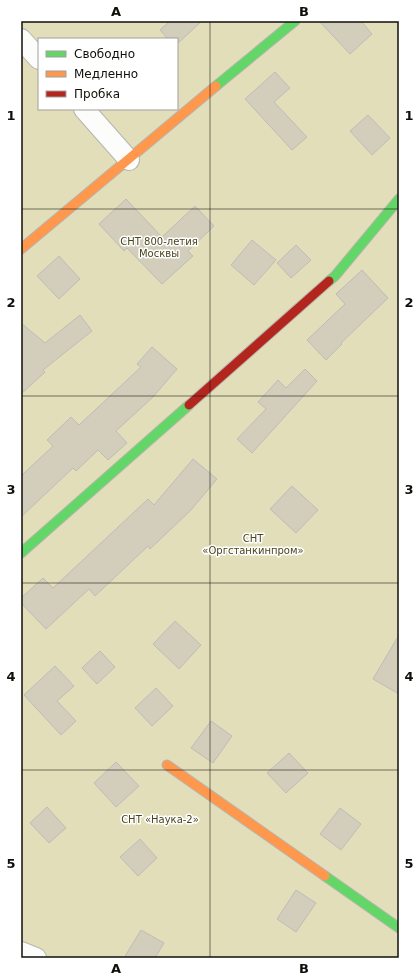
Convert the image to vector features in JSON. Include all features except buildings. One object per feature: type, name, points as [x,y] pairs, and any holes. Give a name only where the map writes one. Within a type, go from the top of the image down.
[{"type":"street","points":[[21,249],[295,21]]},
{"type":"street","points":[[21,39],[38,58]]},
{"type":"street","points":[[85,110],[129,160]]},
{"type":"street","points":[[21,552],[335,276],[399,199]]},
{"type":"street","points":[[167,765],[399,928]]},
{"type":"street","points":[[21,952],[36,958]]},
{"type":"green space","points":[[21,21],[399,21],[399,958],[21,958]]},
{"type":"traffic: fast","points":[[216,86],[295,21]]},
{"type":"traffic: fast","points":[[329,281],[335,276],[399,199]]},
{"type":"traffic: fast","points":[[21,553],[189,405]]},
{"type":"traffic: fast","points":[[325,876],[399,928]]},
{"type":"traffic: slow","points":[[21,249],[216,86]]},
{"type":"traffic: slow","points":[[167,765],[325,876]]},
{"type":"traffic: jam","points":[[189,405],[329,281]]},
{"type":"park label","name":"СНТ 800-летия Москвы","points":[[159,246]]},
{"type":"park label","name":"СНТ «Оргстанкинпром»","points":[[253,544]]},
{"type":"park label","name":"СНТ «Наука-2»","points":[[160,819]]}]
